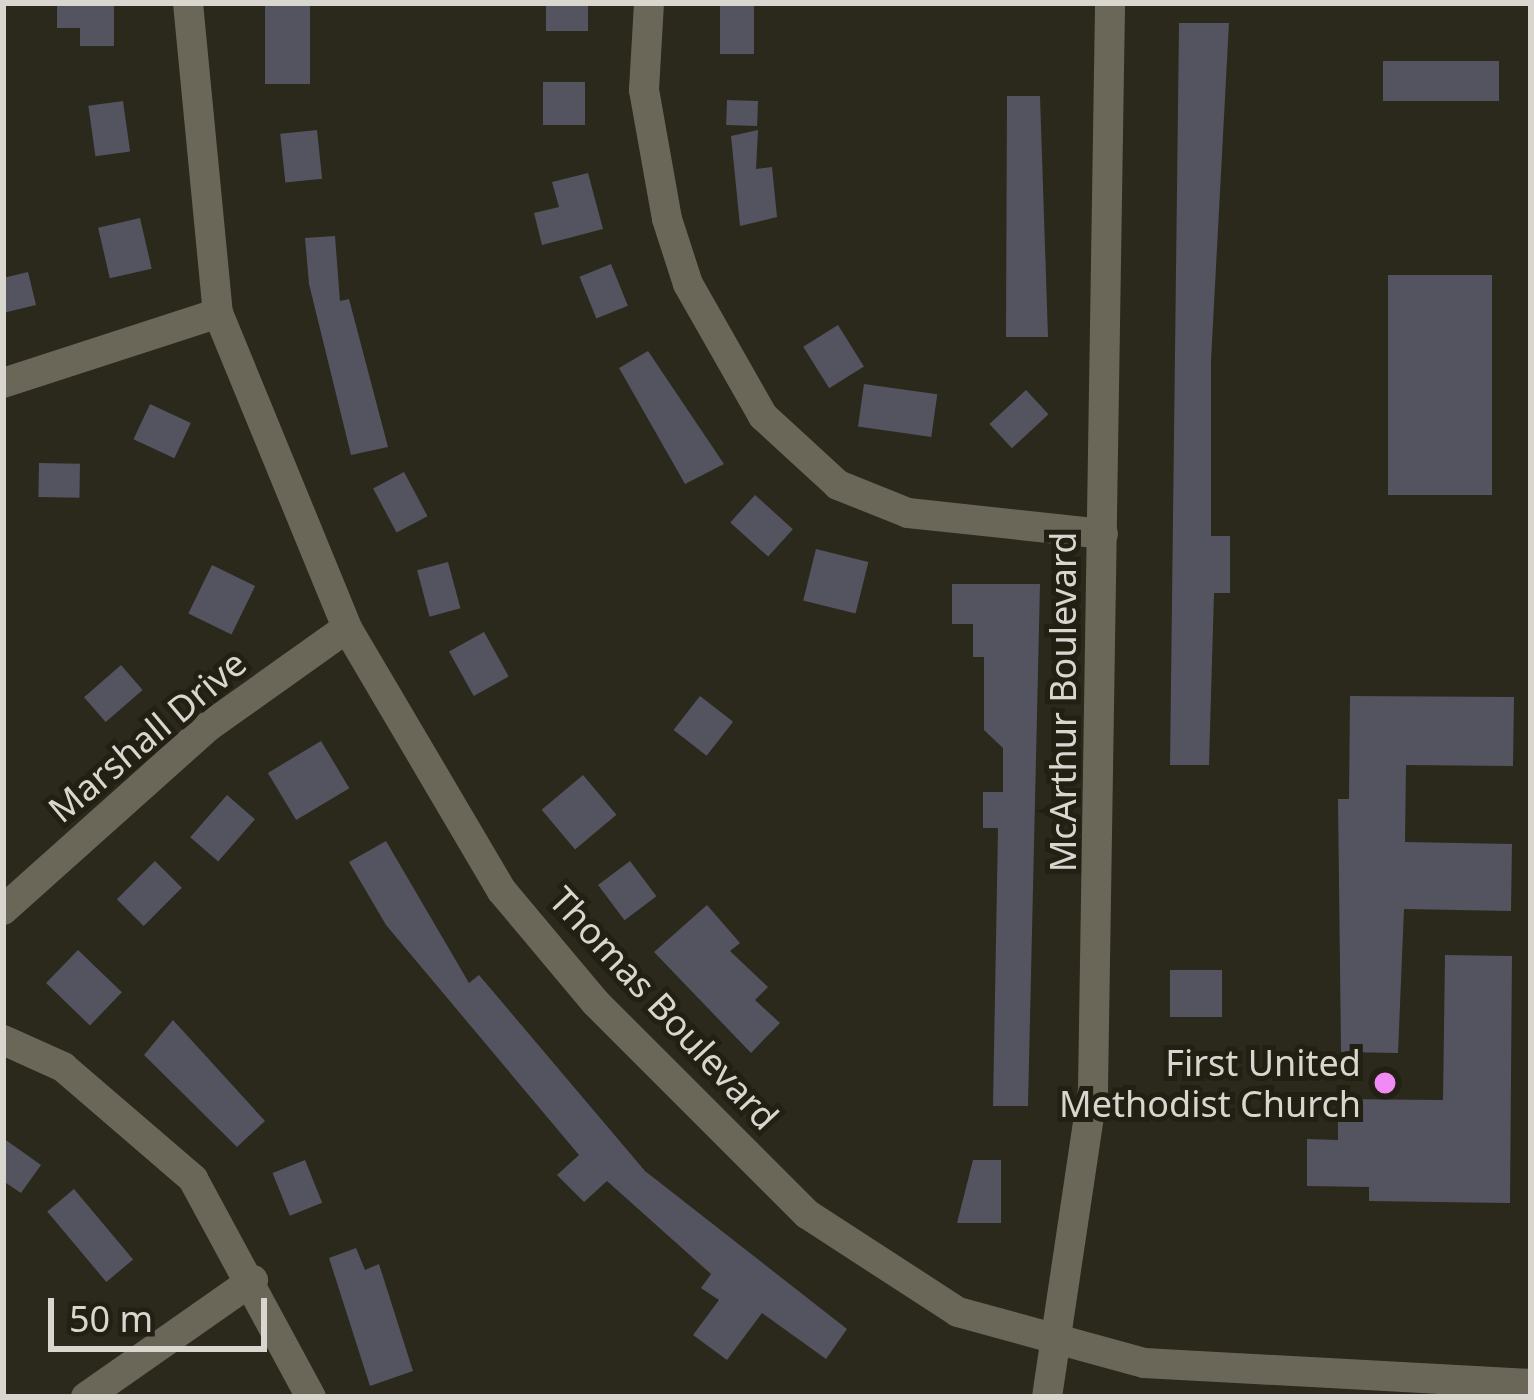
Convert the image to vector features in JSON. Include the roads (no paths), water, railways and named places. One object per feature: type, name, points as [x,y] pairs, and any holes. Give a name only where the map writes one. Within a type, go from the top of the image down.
[{"type":"street","name":"Thomas Boulevard","points":[[188,3],[218,313],[347,628],[502,891],[711,1120],[866,1259],[958,1312],[1061,1342],[1249,1376],[1452,1390],[1531,1384]]},
{"type":"street","points":[[649,3],[644,90],[667,219],[688,284],[763,416],[838,485],[908,513],[1103,534]]},
{"type":"street","name":"McArthur Boulevard","points":[[1047,1397],[1061,1342],[1093,1089],[1110,3]]},
{"type":"street","points":[[3,383],[218,313]]},
{"type":"street","name":"Marshall Drive","points":[[3,910],[209,726],[347,628]]},
{"type":"street","points":[[3,1040],[64,1067],[153,1136],[253,1280],[311,1397]]},
{"type":"street","points":[[86,1397],[253,1280]]},
{"type":"place","name":"First United Methodist Church","points":[[1385,1083]]}]
